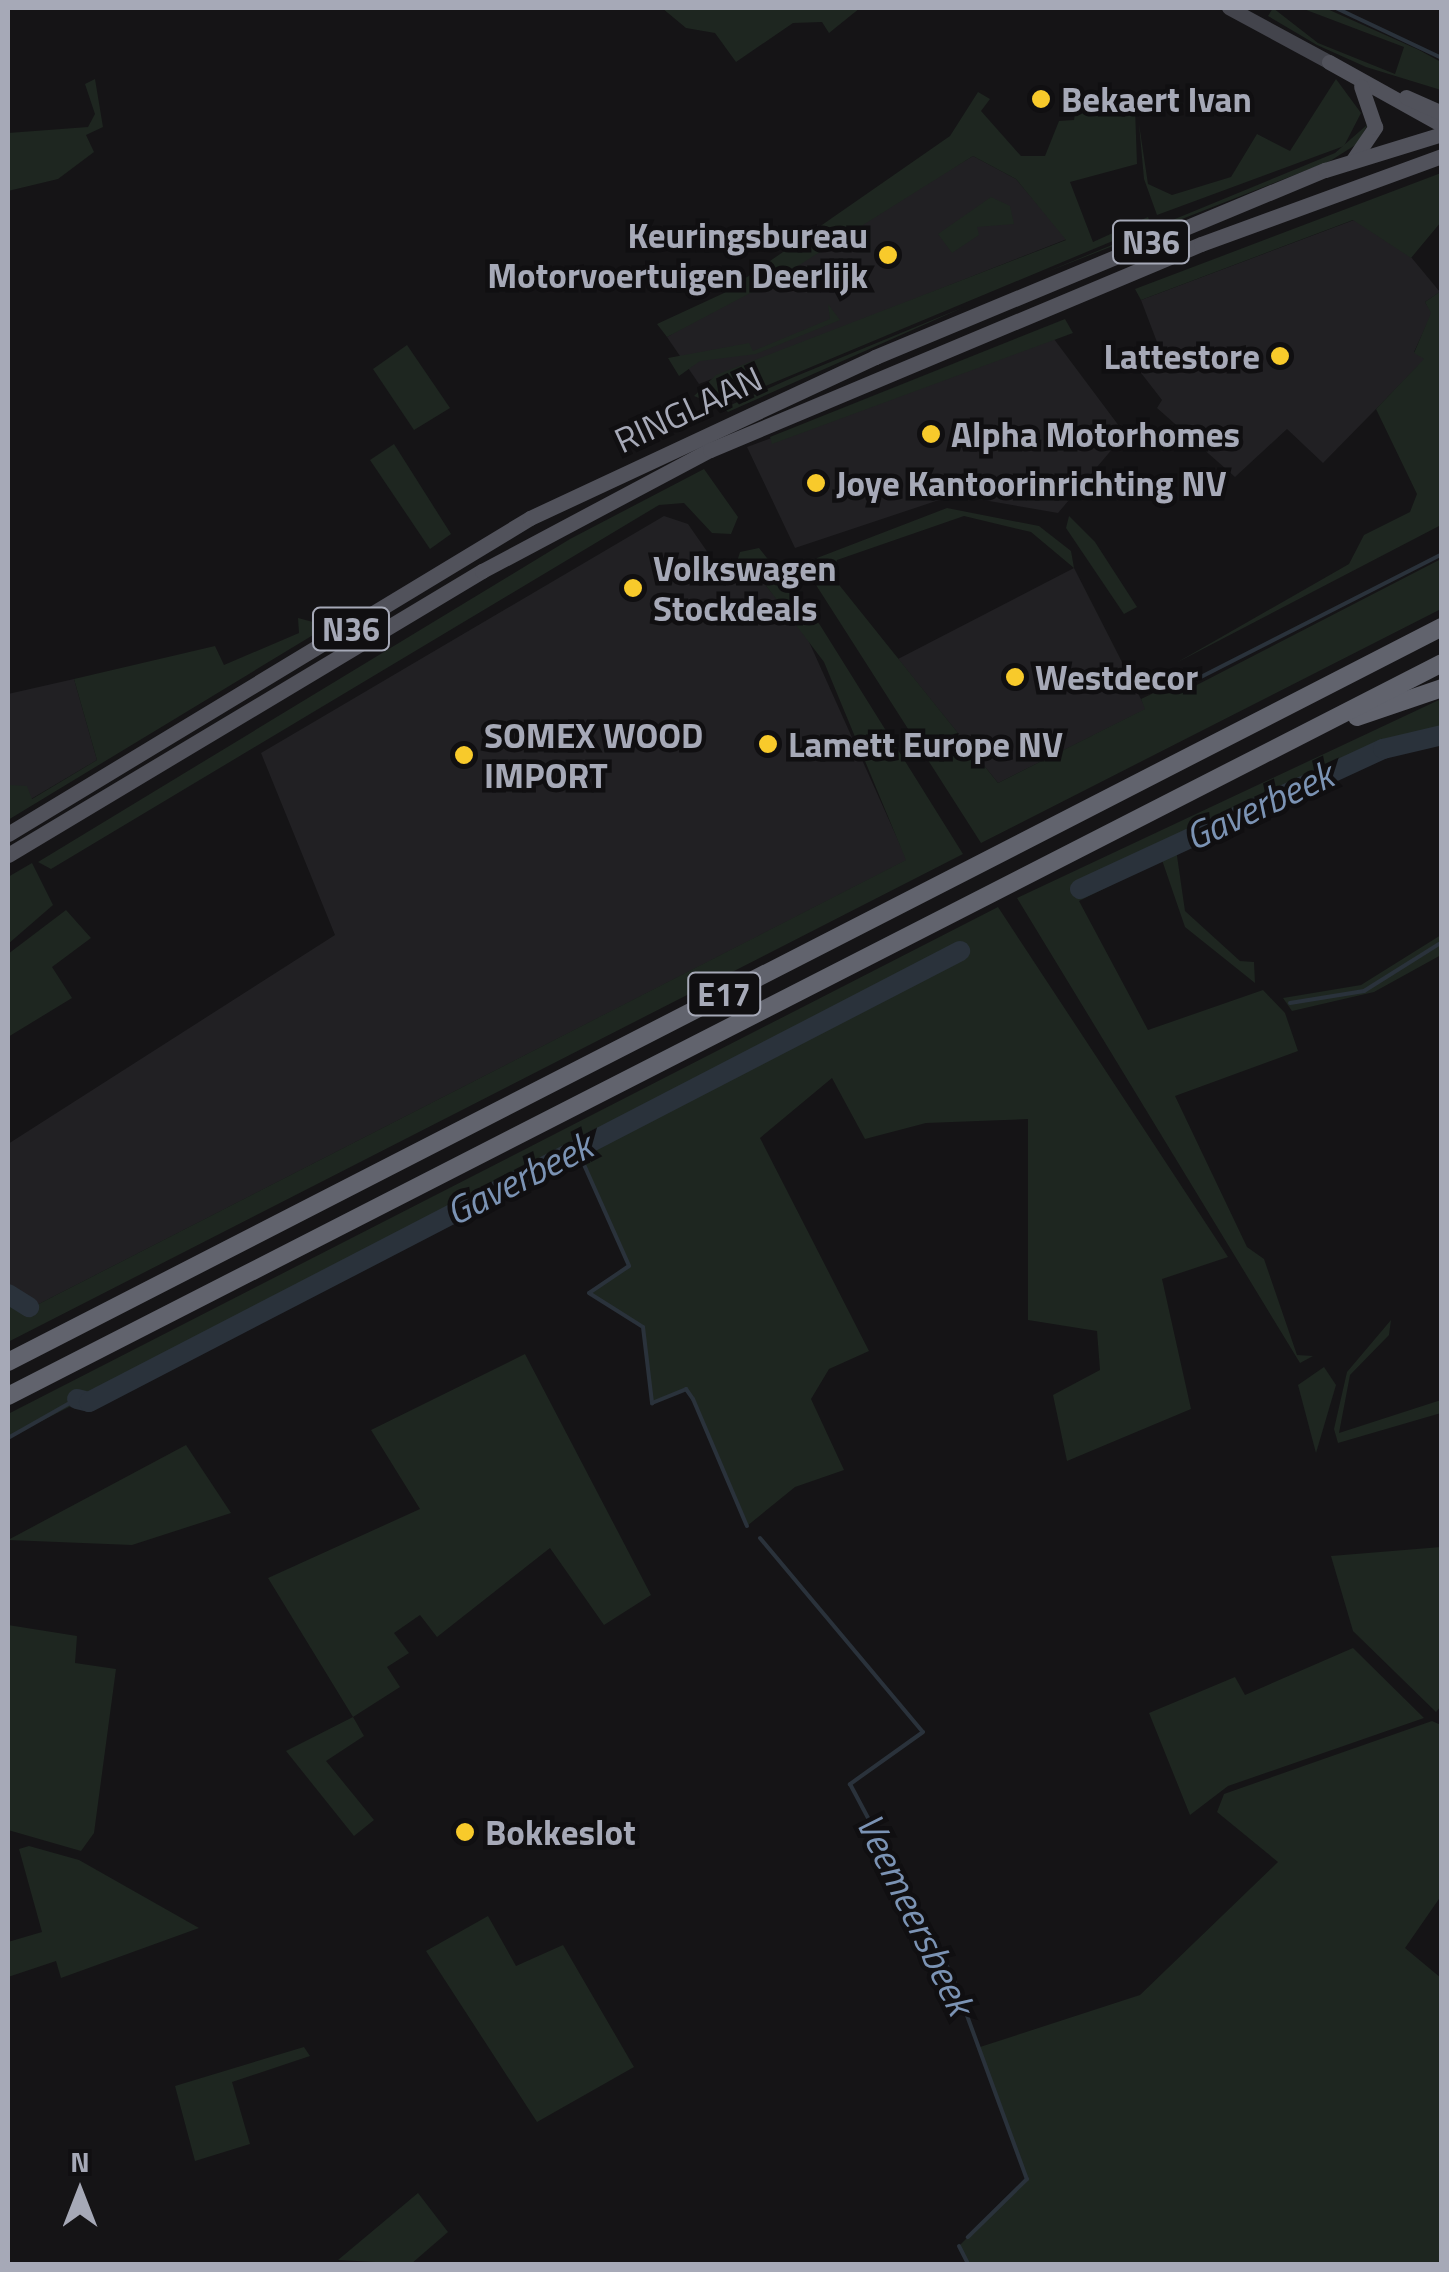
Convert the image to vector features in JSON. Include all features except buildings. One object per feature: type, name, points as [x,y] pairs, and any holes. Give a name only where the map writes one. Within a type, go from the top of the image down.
[{"type":"highway","name":"E17","points":[[8,1362],[1442,627]]},
{"type":"highway","name":"E17","points":[[8,1396],[1442,663]]},
{"type":"highway","points":[[1272,749],[1442,688]]},
{"type":"main road","points":[[1329,62],[1442,113]]},
{"type":"main road","points":[[1329,62],[1442,125]]},
{"type":"main road","points":[[1329,62],[1373,101],[1376,127],[1352,160]]},
{"type":"main road","name":"RINGLAAN","points":[[8,834],[530,518],[875,357],[1352,160],[1442,134]]},
{"type":"main road","name":"RINGLAAN","points":[[8,855],[482,571],[710,450],[1201,244],[1442,156]]},
{"type":"street","points":[[1228,8],[1329,62]]},
{"type":"shaded area","points":[[662,8],[860,8],[829,33],[822,22],[793,23],[736,62],[715,33],[686,28]]},
{"type":"shaded area","points":[[1273,8],[1318,43],[1395,74],[1404,47],[1301,8],[1325,8],[1419,50],[1441,62],[1441,90],[1366,67],[1317,45],[1268,16]]},
{"type":"shaded area","points":[[95,79],[103,127],[86,135],[94,152],[58,179],[8,191],[8,133],[88,127],[95,114],[85,84]]},
{"type":"shaded area","points":[[1336,79],[1361,113],[1344,146],[1157,215],[1144,179],[1139,124],[1148,184],[1172,195],[1231,177],[1257,134],[1290,151]]},
{"type":"shaded area","points":[[1104,91],[1105,106],[1135,108],[1137,164],[1070,182],[1093,242],[1148,217],[1151,225],[718,406],[694,396],[716,375],[1066,240],[1016,179],[973,156],[777,279],[667,337],[657,324],[724,293],[950,136],[978,92],[990,99],[981,111],[1021,156],[1045,156],[1059,121],[1074,120],[1078,93]]},
{"type":"shaded area","points":[[1368,124],[1357,144],[1330,161],[1044,273],[1335,153]]},
{"type":"shaded area","points":[[973,156],[1016,179],[1067,239],[699,384],[667,337]]},
{"type":"shaded area","points":[[1441,173],[1441,222],[1411,258],[1353,220],[1141,300],[1135,289]]},
{"type":"shaded area","points":[[991,197],[1010,206],[1014,224],[977,227],[979,235],[952,253],[938,234]]},
{"type":"shaded area","name":"Lattestore","points":[[1354,220],[1406,251],[1440,292],[1425,302],[1432,313],[1414,352],[1425,359],[1323,463],[1287,429],[1235,477],[1157,408],[1162,400],[1138,369],[1160,350],[1141,300]]},
{"type":"shaded area","points":[[1441,291],[1441,525],[1176,663],[1349,564],[1364,535],[1410,512],[1417,494],[1376,409],[1424,359],[1414,353],[1431,313],[1425,302]]},
{"type":"shaded area","points":[[828,304],[840,320],[756,354],[700,361],[679,376],[668,358],[749,343],[753,351],[830,319]]},
{"type":"shaded area","points":[[964,307],[728,412],[724,408],[794,377]]},
{"type":"shaded area","points":[[1065,319],[1073,333],[772,444],[770,437]]},
{"type":"shaded area","points":[[1051,335],[1125,434],[1058,513],[954,495],[795,548],[747,447]]},
{"type":"shaded area","points":[[407,345],[450,408],[414,430],[373,369]]},
{"type":"shaded area","points":[[394,444],[451,534],[430,549],[370,460]]},
{"type":"shaded area","points":[[704,469],[738,517],[731,534],[712,533],[684,503],[659,505],[51,869],[38,862],[570,539]]},
{"type":"shaded area","points":[[947,508],[1039,526],[1071,551],[1074,568],[1031,532],[964,516],[837,560],[832,576],[998,783],[1145,709],[1141,699],[1183,679],[1189,689],[1441,559],[1441,609],[981,843],[809,574],[817,558]]},
{"type":"shaded area","points":[[664,516],[688,524],[722,573],[735,568],[748,584],[764,583],[806,635],[907,860],[35,1306],[8,1289],[8,1144],[335,935],[261,753]]},
{"type":"shaded area","points":[[1069,516],[1095,542],[1137,607],[1124,614],[1066,528]]},
{"type":"shaded area","points":[[759,548],[820,625],[963,854],[8,1342],[8,1299],[27,1310],[906,860],[824,662],[764,583],[748,584],[735,568],[740,552]]},
{"type":"shaded area","name":"Westdecor","points":[[1074,568],[1146,709],[998,783],[898,659]]},
{"type":"shaded area","points":[[298,618],[328,626],[8,820],[8,785],[27,786],[32,799],[97,760],[74,679],[215,646],[224,665],[299,633]]},
{"type":"shaded area","points":[[74,679],[97,760],[31,799],[8,785],[8,694]]},
{"type":"shaded area","points":[[1441,699],[1441,742],[1398,749],[1176,849],[1185,911],[1240,961],[1254,962],[1255,983],[1185,927],[1162,860],[1079,901],[1148,1030],[1263,990],[1285,1013],[1298,1051],[1175,1096],[1247,1247],[1264,1259],[1297,1355],[1313,1356],[1300,1363],[1017,898]]},
{"type":"shaded area","points":[[32,863],[53,905],[8,944],[8,877]]},
{"type":"shaded area","points":[[998,907],[1228,1257],[1162,1279],[1191,1409],[1067,1461],[1053,1395],[1100,1370],[1097,1331],[1028,1320],[1028,1119],[926,1123],[865,1139],[832,1078],[760,1138],[869,1351],[829,1369],[811,1399],[844,1470],[795,1487],[747,1526],[693,1399],[685,1390],[652,1403],[643,1327],[589,1293],[629,1266],[577,1149],[8,1438],[8,1414]]},
{"type":"shaded area","points":[[66,910],[91,938],[52,967],[72,998],[8,1037],[8,954]]},
{"type":"shaded area","points":[[1441,935],[1441,955],[1374,992],[1292,1011],[1283,998],[1361,985]]},
{"type":"shaded area","points":[[1391,1320],[1389,1335],[1350,1375],[1339,1433],[1441,1400],[1441,1413],[1338,1443],[1334,1429],[1347,1372]]},
{"type":"shaded area","points":[[525,1354],[651,1595],[604,1625],[550,1548],[437,1637],[420,1615],[394,1633],[409,1653],[387,1667],[400,1687],[353,1717],[268,1578],[420,1509],[371,1430]]},
{"type":"shaded area","points":[[1324,1367],[1336,1385],[1316,1453],[1298,1385]]},
{"type":"shaded area","points":[[186,1445],[231,1513],[132,1545],[8,1540]]},
{"type":"shaded area","points":[[1441,1547],[1442,1705],[1436,1712],[1353,1631],[1331,1556]]},
{"type":"shaded area","points":[[8,1625],[77,1636],[75,1663],[116,1669],[94,1833],[81,1851],[8,1830]]},
{"type":"shaded area","points":[[1353,1648],[1424,1718],[1228,1786],[1190,1815],[1149,1713],[1235,1677],[1245,1695]]},
{"type":"shaded area","points":[[353,1717],[364,1736],[326,1761],[374,1820],[354,1836],[286,1751]]},
{"type":"shaded area","points":[[1432,1721],[1441,1725],[1441,1896],[1405,1948],[1441,1978],[1441,2264],[968,2264],[959,2246],[1026,2179],[980,2047],[1140,1995],[1278,1862],[1217,1812],[1224,1794]]},
{"type":"shaded area","points":[[29,1846],[79,1860],[199,1928],[61,1978],[56,1961],[8,1977],[8,1942],[42,1932],[19,1849]]},
{"type":"shaded area","points":[[488,1916],[516,1966],[563,1945],[634,2067],[537,2122],[426,1951]]},
{"type":"shaded area","points":[[304,2047],[310,2056],[232,2082],[250,2144],[195,2161],[175,2086]]},
{"type":"shaded area","points":[[418,2193],[448,2232],[411,2264],[338,2260]]},
{"type":"waterway","points":[[1336,8],[1442,58]]},
{"type":"waterway","points":[[1191,682],[1442,554]]},
{"type":"waterway","name":"Gaverbeek","points":[[1080,889],[1383,749],[1442,735]]},
{"type":"waterway","points":[[1290,1003],[1364,991],[1442,942]]},
{"type":"waterway","name":"Gaverbeek","points":[[77,1399],[89,1402],[960,951]]},
{"type":"waterway","name":"Veemeersbeek","points":[[577,1149],[629,1266],[589,1293],[643,1327],[652,1403],[686,1389],[693,1399],[747,1526]]},
{"type":"waterway","name":"Gaverbeek","points":[[8,1294],[29,1307]]},
{"type":"waterway","points":[[8,1438],[77,1399]]},
{"type":"waterway","name":"Veemeersbeek","points":[[760,1538],[923,1732],[850,1784],[954,1980],[1027,2179],[968,2237]]},
{"type":"waterway","name":"Veemeersbeek","points":[[959,2246],[968,2264]]},
{"type":"place","name":"Bekaert Ivan","points":[[1041,99]]},
{"type":"place","name":"Keuringsbureau Motorvoertuigen Deerlijk","points":[[888,255]]},
{"type":"place","name":"Lattestore","points":[[1280,356]]},
{"type":"place","name":"Alpha Motorhomes","points":[[931,434]]},
{"type":"place","name":"Joye Kantoorinrichting NV","points":[[816,483]]},
{"type":"place","name":"Volkswagen Stockdeals","points":[[633,588]]},
{"type":"place","name":"Westdecor","points":[[1015,677]]},
{"type":"place","name":"Lamett Europe NV","points":[[768,744]]},
{"type":"place","name":"SOMEX WOOD IMPORT","points":[[464,755]]},
{"type":"place","name":"Bokkeslot","points":[[465,1832]]}]
